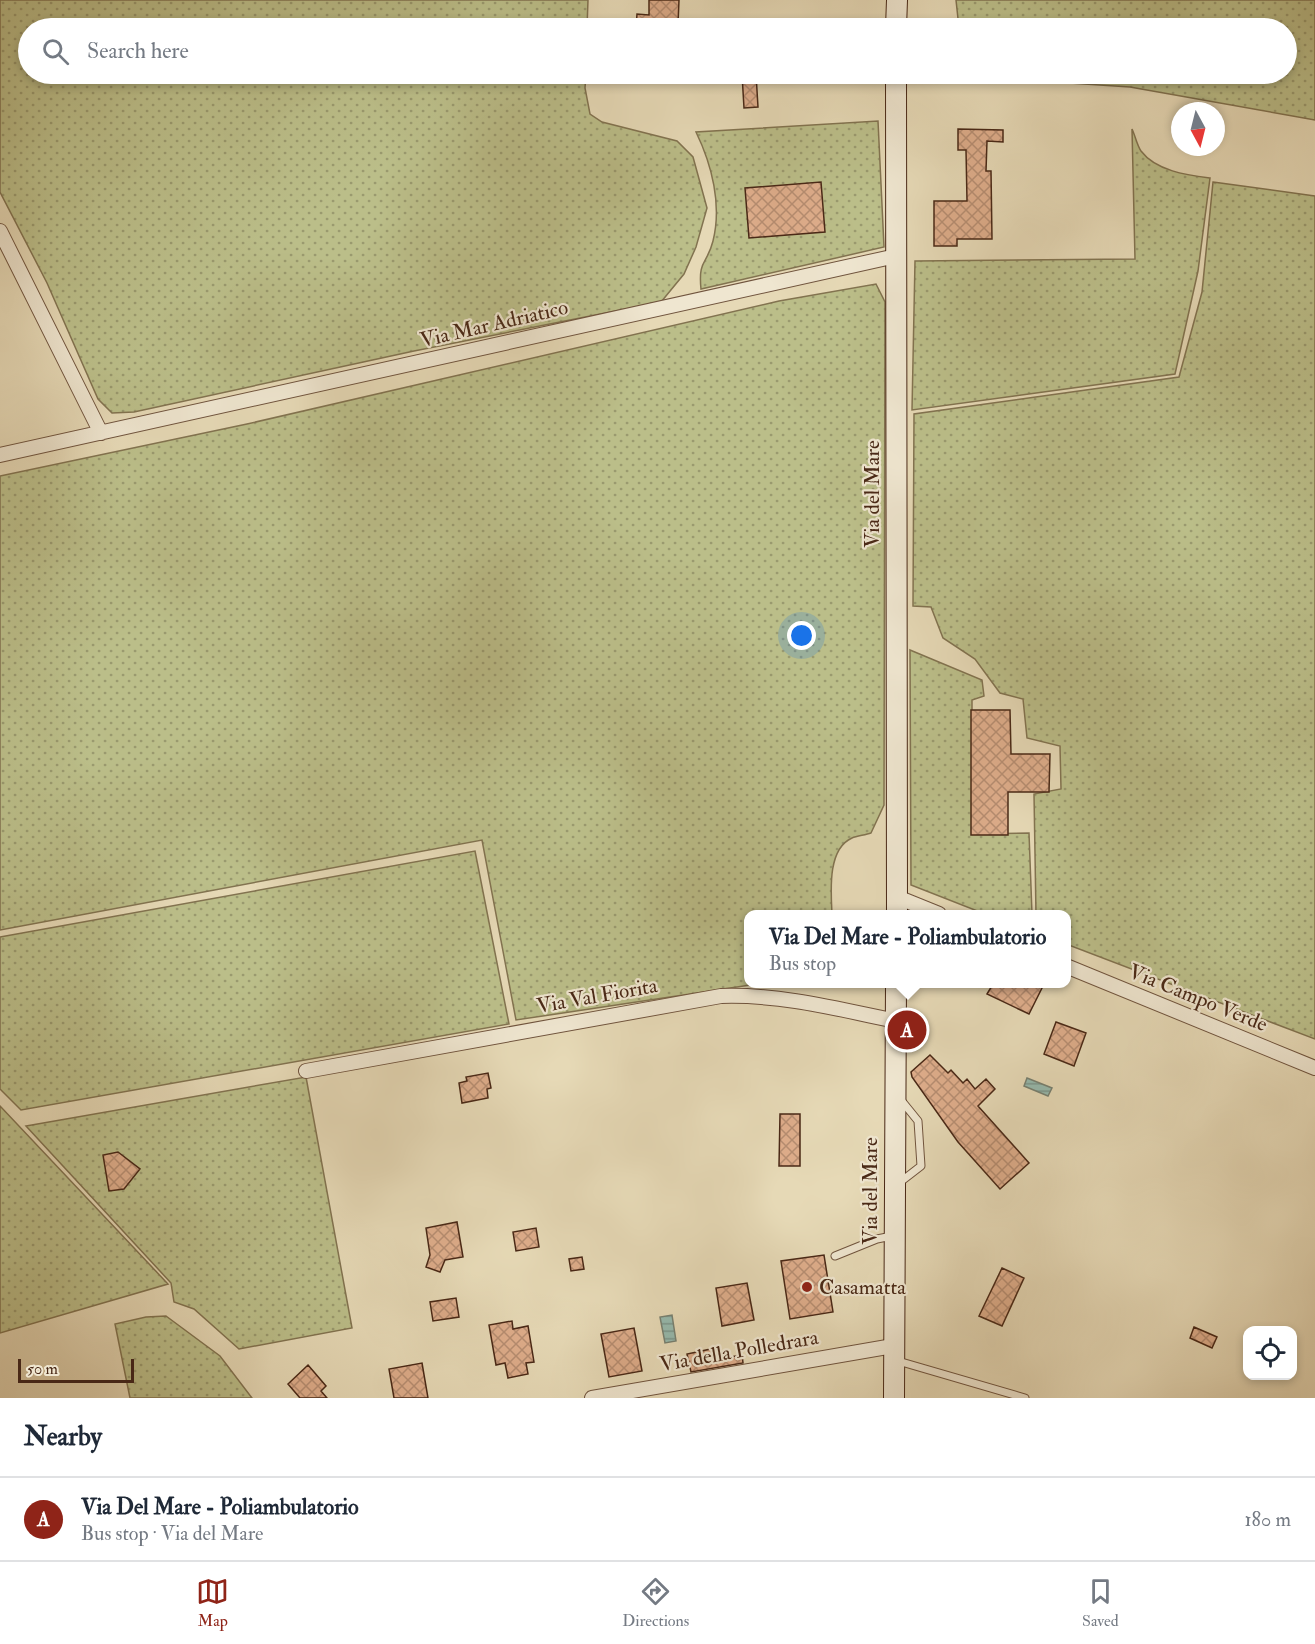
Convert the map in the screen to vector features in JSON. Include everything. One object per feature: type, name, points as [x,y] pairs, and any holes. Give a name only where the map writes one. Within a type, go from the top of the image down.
[{"type":"main road","points":[[896,18],[897,0]]},
{"type":"main road","name":"Via del Mare","points":[[896,84],[897,906]]},
{"type":"main road","name":"Via del Mare","points":[[894,1398],[896,988]]},
{"type":"street","points":[[0,231],[101,433]]},
{"type":"street","name":"Via Mar Adriatico","points":[[0,455],[896,256]]},
{"type":"street","points":[[897,906],[916,910]]},
{"type":"street","name":"Via Campo Verde","points":[[1071,968],[1315,1068]]},
{"type":"street","name":"Via Val Fiorita","points":[[306,1071],[721,996],[751,996],[799,1001],[896,1021]]},
{"type":"street","name":"Via della Polledrara","points":[[592,1398],[893,1353]]},
{"type":"lane","points":[[895,1093],[918,1121],[921,1166],[895,1187]]},
{"type":"lane","points":[[835,1256],[877,1239],[894,1236]]},
{"type":"lane","points":[[893,1353],[1025,1398]]},
{"type":"green space","points":[[0,0],[588,0],[587,18],[18,18],[18,84],[585,84],[590,114],[602,122],[677,141],[693,157],[707,208],[696,247],[684,274],[661,302],[414,351],[134,412],[112,413],[98,399],[47,283],[0,192]]},
{"type":"green space","points":[[956,0],[1315,0],[1315,120],[1225,104],[1225,102],[1130,87],[1084,84],[1297,84],[1297,18],[958,18]]},
{"type":"green space","points":[[878,121],[884,247],[701,289],[702,267],[711,249],[716,227],[716,199],[711,171],[696,132]]},
{"type":"green space","points":[[1132,129],[1138,146],[1147,158],[1172,171],[1210,178],[1198,271],[1175,374],[912,410],[915,261],[1135,259]]},
{"type":"green space","points":[[1213,182],[1315,196],[1315,1039],[1071,946],[1071,910],[1036,910],[1034,794],[1061,789],[1060,746],[1027,738],[1023,699],[1000,693],[975,659],[943,638],[931,607],[913,606],[914,414],[1179,377],[1202,292]]},
{"type":"green space","points":[[876,284],[885,302],[884,805],[871,833],[852,838],[838,851],[832,872],[832,910],[744,910],[744,986],[516,1020],[482,840],[0,930],[0,476],[247,424],[779,301]]},
{"type":"green space","points":[[910,650],[982,680],[984,696],[972,700],[972,834],[1029,833],[1032,910],[975,910],[911,885]]},
{"type":"green space","points":[[475,851],[509,1024],[21,1110],[0,1089],[0,937]]},
{"type":"green space","points":[[306,1077],[352,1328],[239,1349],[194,1309],[174,1302],[171,1283],[26,1126]]},
{"type":"green space","points":[[0,1106],[168,1284],[0,1333]]},
{"type":"green space","points":[[166,1316],[220,1356],[252,1398],[130,1398],[115,1324],[146,1317]]},
{"type":"water","points":[[1027,1078],[1052,1088],[1048,1096],[1024,1086]]},
{"type":"water","points":[[672,1315],[676,1341],[665,1343],[660,1317]]},
{"type":"building","points":[[649,0],[679,0],[678,18],[637,18],[637,14],[649,15]]},
{"type":"building","points":[[743,84],[757,84],[758,107],[744,108]]},
{"type":"building","points":[[958,129],[1003,130],[1003,142],[987,141],[986,171],[991,171],[992,239],[957,239],[957,246],[934,246],[934,201],[967,201],[966,150],[958,150]]},
{"type":"building","points":[[821,182],[825,232],[749,238],[745,188]]},
{"type":"building","points":[[971,710],[1010,710],[1011,754],[1050,754],[1049,792],[1008,792],[1008,835],[971,835]]},
{"type":"building","points":[[991,988],[1042,988],[1029,1014],[987,994]]},
{"type":"building","points":[[1056,1022],[1086,1033],[1074,1066],[1044,1054]]},
{"type":"building","points":[[930,1055],[948,1073],[951,1070],[963,1083],[967,1079],[975,1089],[986,1079],[995,1089],[978,1106],[1029,1163],[1000,1189],[958,1142],[912,1077],[911,1072]]},
{"type":"building","points":[[488,1073],[491,1088],[487,1089],[488,1098],[462,1103],[459,1083],[467,1081],[466,1077]]},
{"type":"building","points":[[780,1114],[800,1114],[800,1166],[779,1166]]},
{"type":"building","points":[[118,1152],[140,1169],[124,1189],[109,1191],[103,1155]]},
{"type":"building","points":[[457,1222],[463,1257],[445,1260],[440,1272],[426,1267],[430,1255],[426,1228]]},
{"type":"building","points":[[536,1228],[539,1247],[516,1251],[513,1232]]},
{"type":"building","name":"Casamatta","points":[[824,1255],[833,1312],[790,1319],[781,1261]]},
{"type":"building","points":[[582,1257],[584,1269],[571,1271],[569,1259]]},
{"type":"building","points":[[1002,1268],[1024,1278],[1002,1326],[979,1316]]},
{"type":"building","points":[[747,1283],[754,1320],[722,1326],[716,1288]]},
{"type":"building","points":[[456,1298],[459,1317],[433,1321],[430,1302]]},
{"type":"building","points":[[512,1321],[513,1329],[528,1326],[534,1362],[526,1363],[528,1374],[508,1378],[505,1363],[496,1365],[489,1325]]},
{"type":"building","points":[[1194,1327],[1217,1337],[1212,1348],[1190,1338]]},
{"type":"building","points":[[634,1328],[642,1371],[609,1377],[601,1334]]},
{"type":"building","points":[[711,1349],[714,1360],[742,1355],[743,1363],[691,1372],[687,1354]]},
{"type":"building","points":[[422,1363],[428,1398],[394,1398],[389,1369]]},
{"type":"building","points":[[308,1365],[326,1386],[321,1391],[327,1398],[300,1398],[288,1384]]},
{"type":"place","name":"Via Del Mare - Poliambulatorio","points":[[907,1030]]},
{"type":"place","name":"Casamatta","points":[[807,1287]]}]
